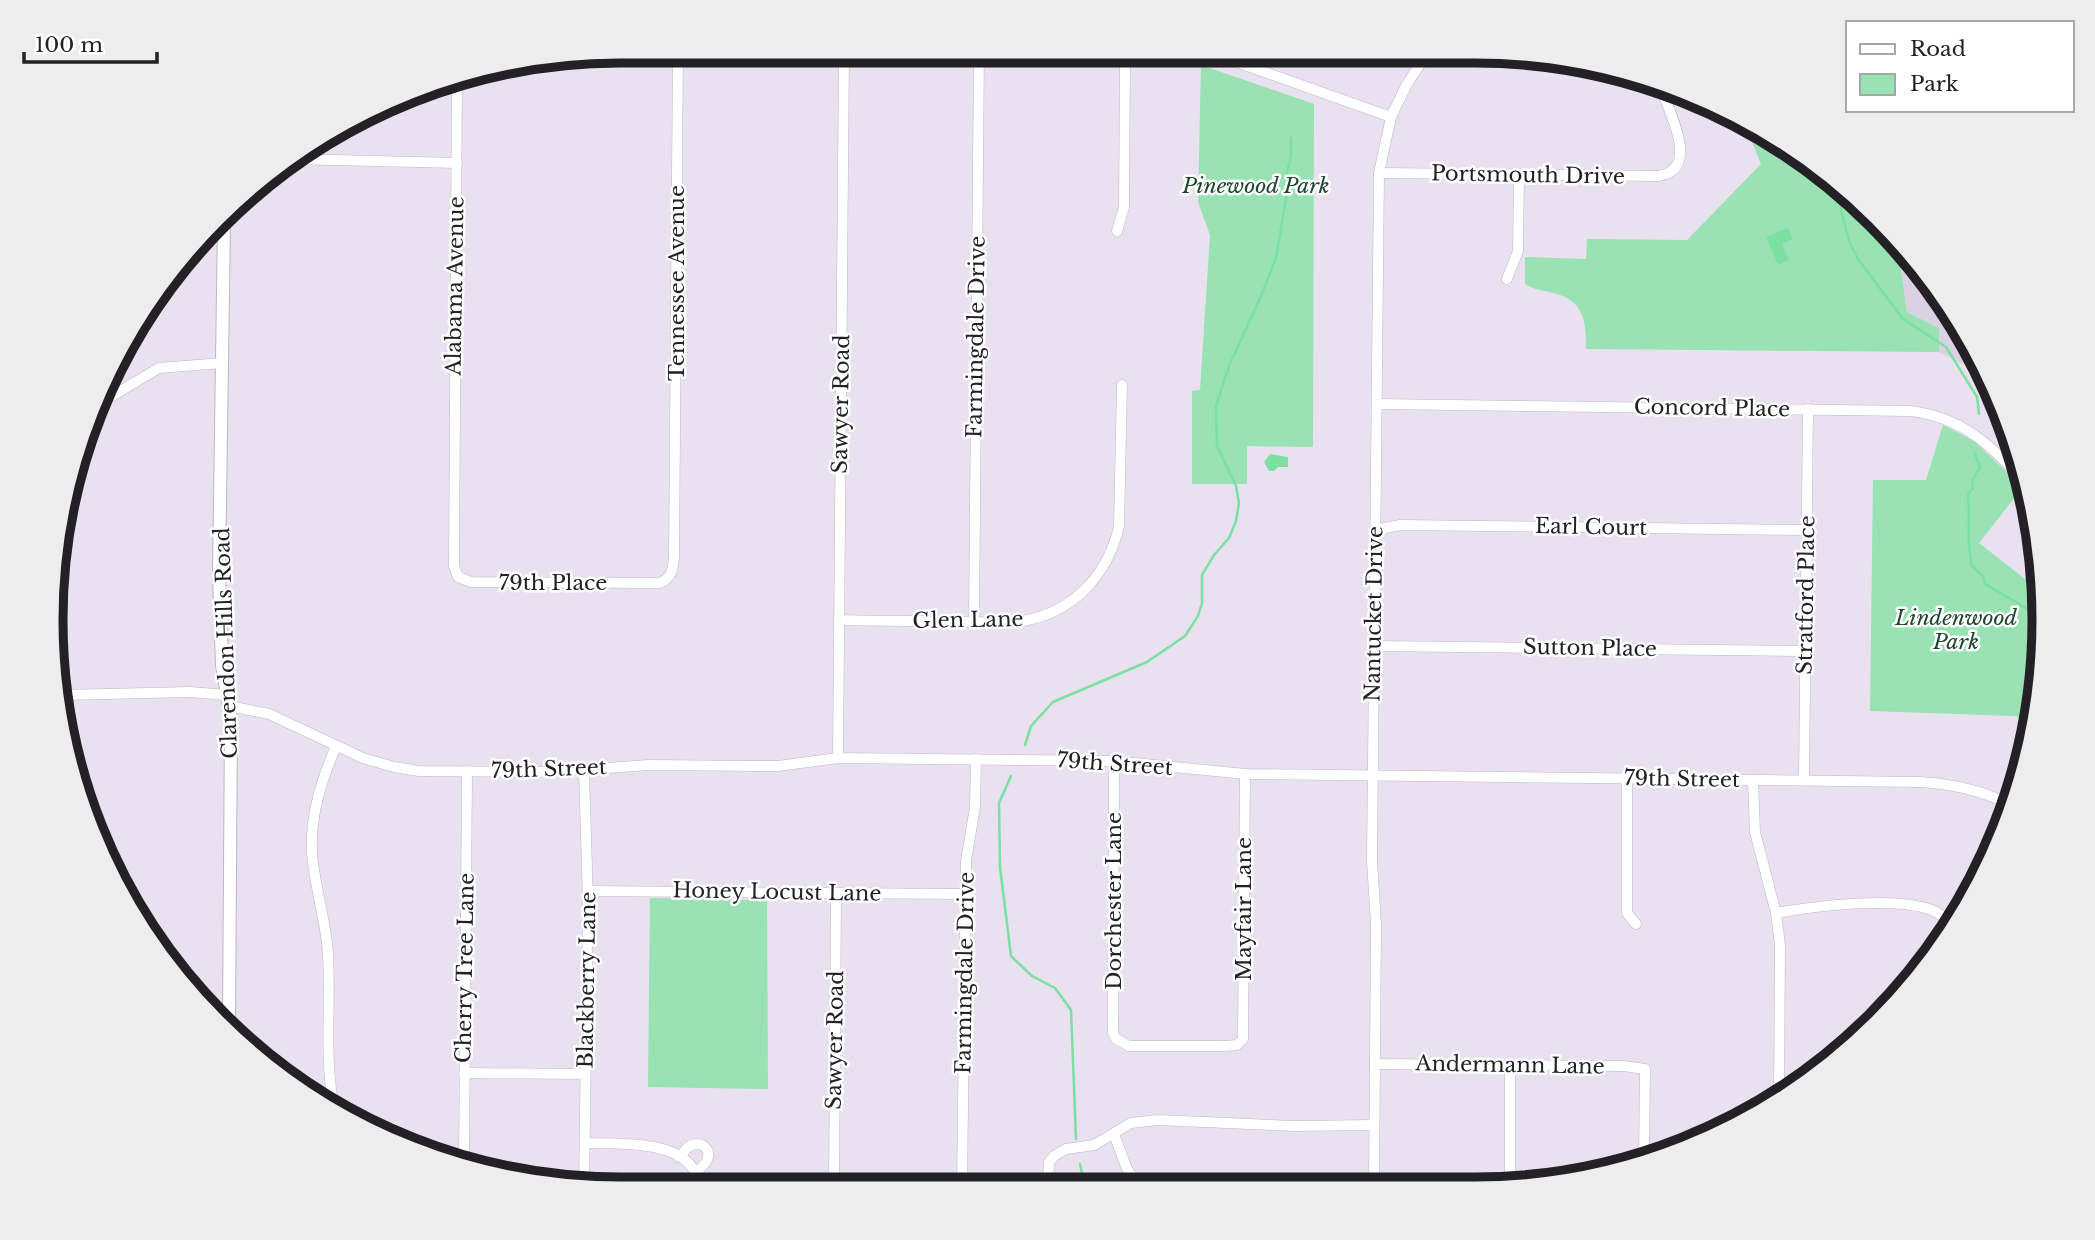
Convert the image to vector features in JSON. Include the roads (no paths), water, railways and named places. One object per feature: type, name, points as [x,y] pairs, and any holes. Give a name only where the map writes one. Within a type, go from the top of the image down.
[{"type":"street","name":"Tennessee Avenue","points":[[675,516],[678,63]]},
{"type":"street","name":"Sawyer Road","points":[[838,758],[844,63]]},
{"type":"street","name":"Farmingdale Drive","points":[[974,622],[979,63]]},
{"type":"street","points":[[1117,231],[1124,207],[1126,63]]},
{"type":"street","points":[[1239,63],[1391,117]]},
{"type":"street","name":"Nantucket Drive","points":[[1374,1177],[1376,924],[1372,861],[1379,173],[1391,117],[1420,63]]},
{"type":"street","name":"Alabama Avenue","points":[[453,494],[457,88]]},
{"type":"street","name":"Portsmouth Drive","points":[[1379,173],[1670,174],[1680,165],[1682,149],[1663,96]]},
{"type":"street","points":[[308,159],[457,163]]},
{"type":"street","points":[[1507,279],[1518,251],[1519,175]]},
{"type":"street","name":"Clarendon Hills Road","points":[[224,228],[219,573],[222,666],[231,719],[229,1017]]},
{"type":"street","points":[[109,397],[159,368],[222,363]]},
{"type":"street","name":"Glen Lane","points":[[839,620],[1023,621],[1055,611],[1082,594],[1105,565],[1116,540],[1120,517],[1122,385]]},
{"type":"street","name":"Concord Place","points":[[1377,404],[1910,411],[1943,418],[1964,427],[1984,440],[2010,466]]},
{"type":"street","name":"Stratford Place","points":[[1804,780],[1808,409]]},
{"type":"street","name":"79th Place","points":[[453,494],[454,566],[458,577],[471,582],[660,583],[669,578],[673,570],[675,516]]},
{"type":"street","name":"Earl Court","points":[[1375,530],[1400,525],[1807,530]]},
{"type":"street","name":"Sutton Place","points":[[1374,646],[1805,651]]},
{"type":"street","name":"79th Street","points":[[68,695],[190,692],[228,700],[270,714],[363,758],[419,771],[584,772],[648,765],[778,766],[838,758],[1114,761],[1245,774],[1804,780],[1948,785],[1982,792],[2001,801]]},
{"type":"street","points":[[332,1096],[328,955],[314,866],[312,833],[321,785],[336,746]]},
{"type":"street","name":"Farmingdale Drive","points":[[962,1177],[966,851],[975,807],[976,759]]},
{"type":"street","name":"Dorchester Lane","points":[[1114,761],[1113,1033],[1116,1039],[1129,1046],[1224,1046],[1241,1043]]},
{"type":"street","name":"Cherry Tree Lane","points":[[464,1154],[467,771]]},
{"type":"street","name":"Blackberry Lane","points":[[584,772],[588,891],[584,1176]]},
{"type":"street","name":"Mayfair Lane","points":[[1241,1043],[1244,1035],[1245,774]]},
{"type":"street","points":[[1627,778],[1627,913],[1636,924]]},
{"type":"street","points":[[1753,780],[1756,839],[1776,913],[1780,963],[1779,1086]]},
{"type":"street","name":"Honey Locust Lane","points":[[588,891],[965,894]]},
{"type":"street","name":"Sawyer Road","points":[[834,1177],[836,893]]},
{"type":"street","points":[[1776,913],[1835,904],[1907,905],[1940,914],[1945,918]]},
{"type":"street","name":"Andermann Lane","points":[[1375,1064],[1624,1066],[1645,1069],[1644,1150]]},
{"type":"street","points":[[1510,1065],[1510,1176]]},
{"type":"street","points":[[464,1073],[586,1074]]},
{"type":"street","points":[[1048,1177],[1049,1162],[1054,1156],[1066,1149],[1094,1145],[1131,1124],[1157,1120],[1295,1126],[1374,1125]]},
{"type":"street","points":[[1114,1134],[1132,1177]]},
{"type":"street","points":[[585,1143],[646,1145],[679,1157],[697,1177]]},
{"type":"street","points":[[679,1157],[690,1146],[705,1146],[709,1152],[708,1160],[696,1173]]},
{"type":"waterway","points":[[1025,745],[1031,726],[1053,702],[1147,662],[1185,636],[1198,616],[1202,603],[1202,575],[1229,538],[1239,503],[1236,486],[1217,446],[1216,406],[1229,366],[1276,258],[1287,193],[1291,138]]},
{"type":"waterway","points":[[1838,198],[1849,241],[1858,259],[1903,319],[1946,347],[1977,397],[1979,414]]},
{"type":"waterway","points":[[1975,454],[1980,467],[1972,481],[1973,488],[1968,494],[1972,566],[1984,577],[1985,584],[2032,611]]},
{"type":"waterway","points":[[1011,776],[999,803],[1000,867],[1011,956],[1032,976],[1055,988],[1071,1010],[1076,1139]]},
{"type":"waterway","points":[[1080,1164],[1083,1177]]},
{"type":"park label","name":"Pinewood Park","points":[[1256,186]]},
{"type":"park label","name":"Lindenwood Park","points":[[1956,630]]}]
